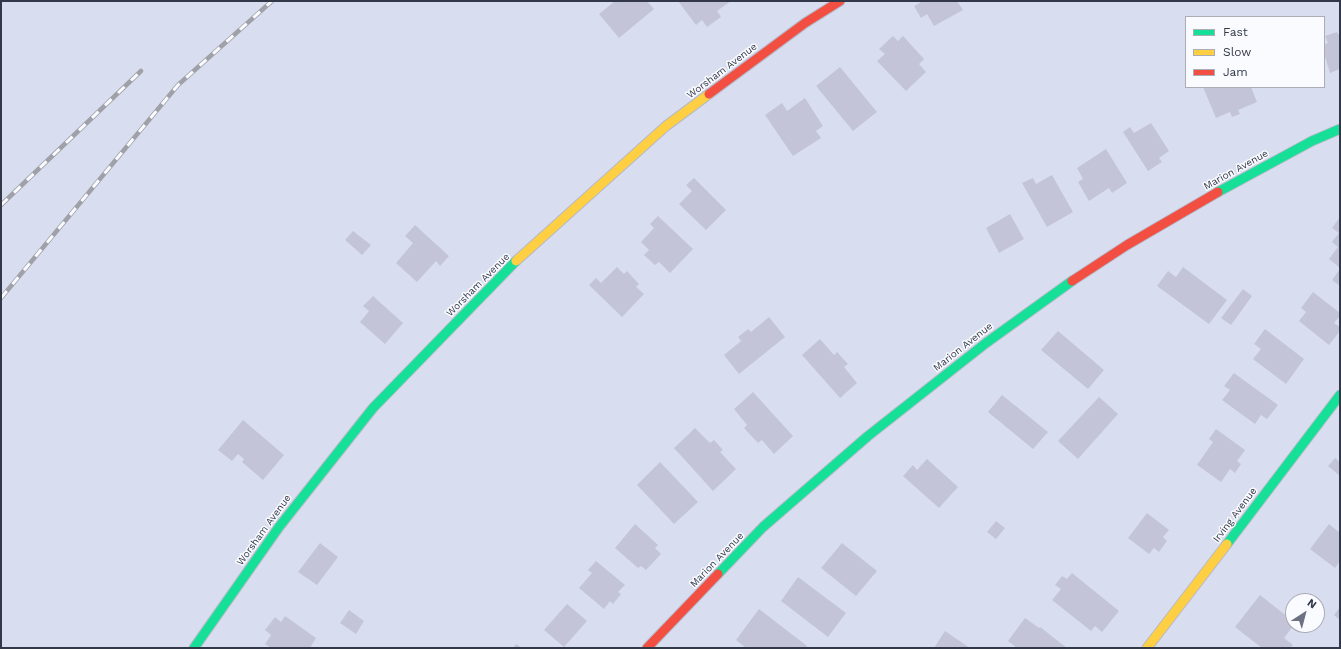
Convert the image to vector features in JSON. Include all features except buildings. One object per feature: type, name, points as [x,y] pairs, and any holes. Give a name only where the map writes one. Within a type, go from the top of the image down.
[{"type":"street","name":"Worsham Avenue","points":[[194,648],[280,527],[328,463],[373,408],[503,273],[666,126],[805,23],[840,1]]},
{"type":"street","name":"Marion Avenue","points":[[647,648],[763,527],[868,436],[986,342],[1055,292],[1127,245],[1216,193],[1312,141],[1340,129]]},
{"type":"street","name":"Irving Avenue","points":[[1147,648],[1340,395]]},
{"type":"railway","points":[[1,298],[178,85],[272,1]]},
{"type":"railway","points":[[1,205],[141,71]]},
{"type":"traffic: fast","points":[[1218,192],[1312,141],[1340,129]]},
{"type":"traffic: fast","points":[[194,648],[279,527],[373,408],[516,261]]},
{"type":"traffic: fast","points":[[718,574],[763,527],[868,436],[986,343],[1072,281]]},
{"type":"traffic: fast","points":[[1227,544],[1340,395]]},
{"type":"traffic: slow","points":[[516,261],[666,126],[709,94]]},
{"type":"traffic: slow","points":[[1147,648],[1227,544]]},
{"type":"traffic: jam","points":[[709,94],[805,23],[840,1]]},
{"type":"traffic: jam","points":[[1072,281],[1127,245],[1218,192]]},
{"type":"traffic: jam","points":[[647,648],[718,574]]}]
